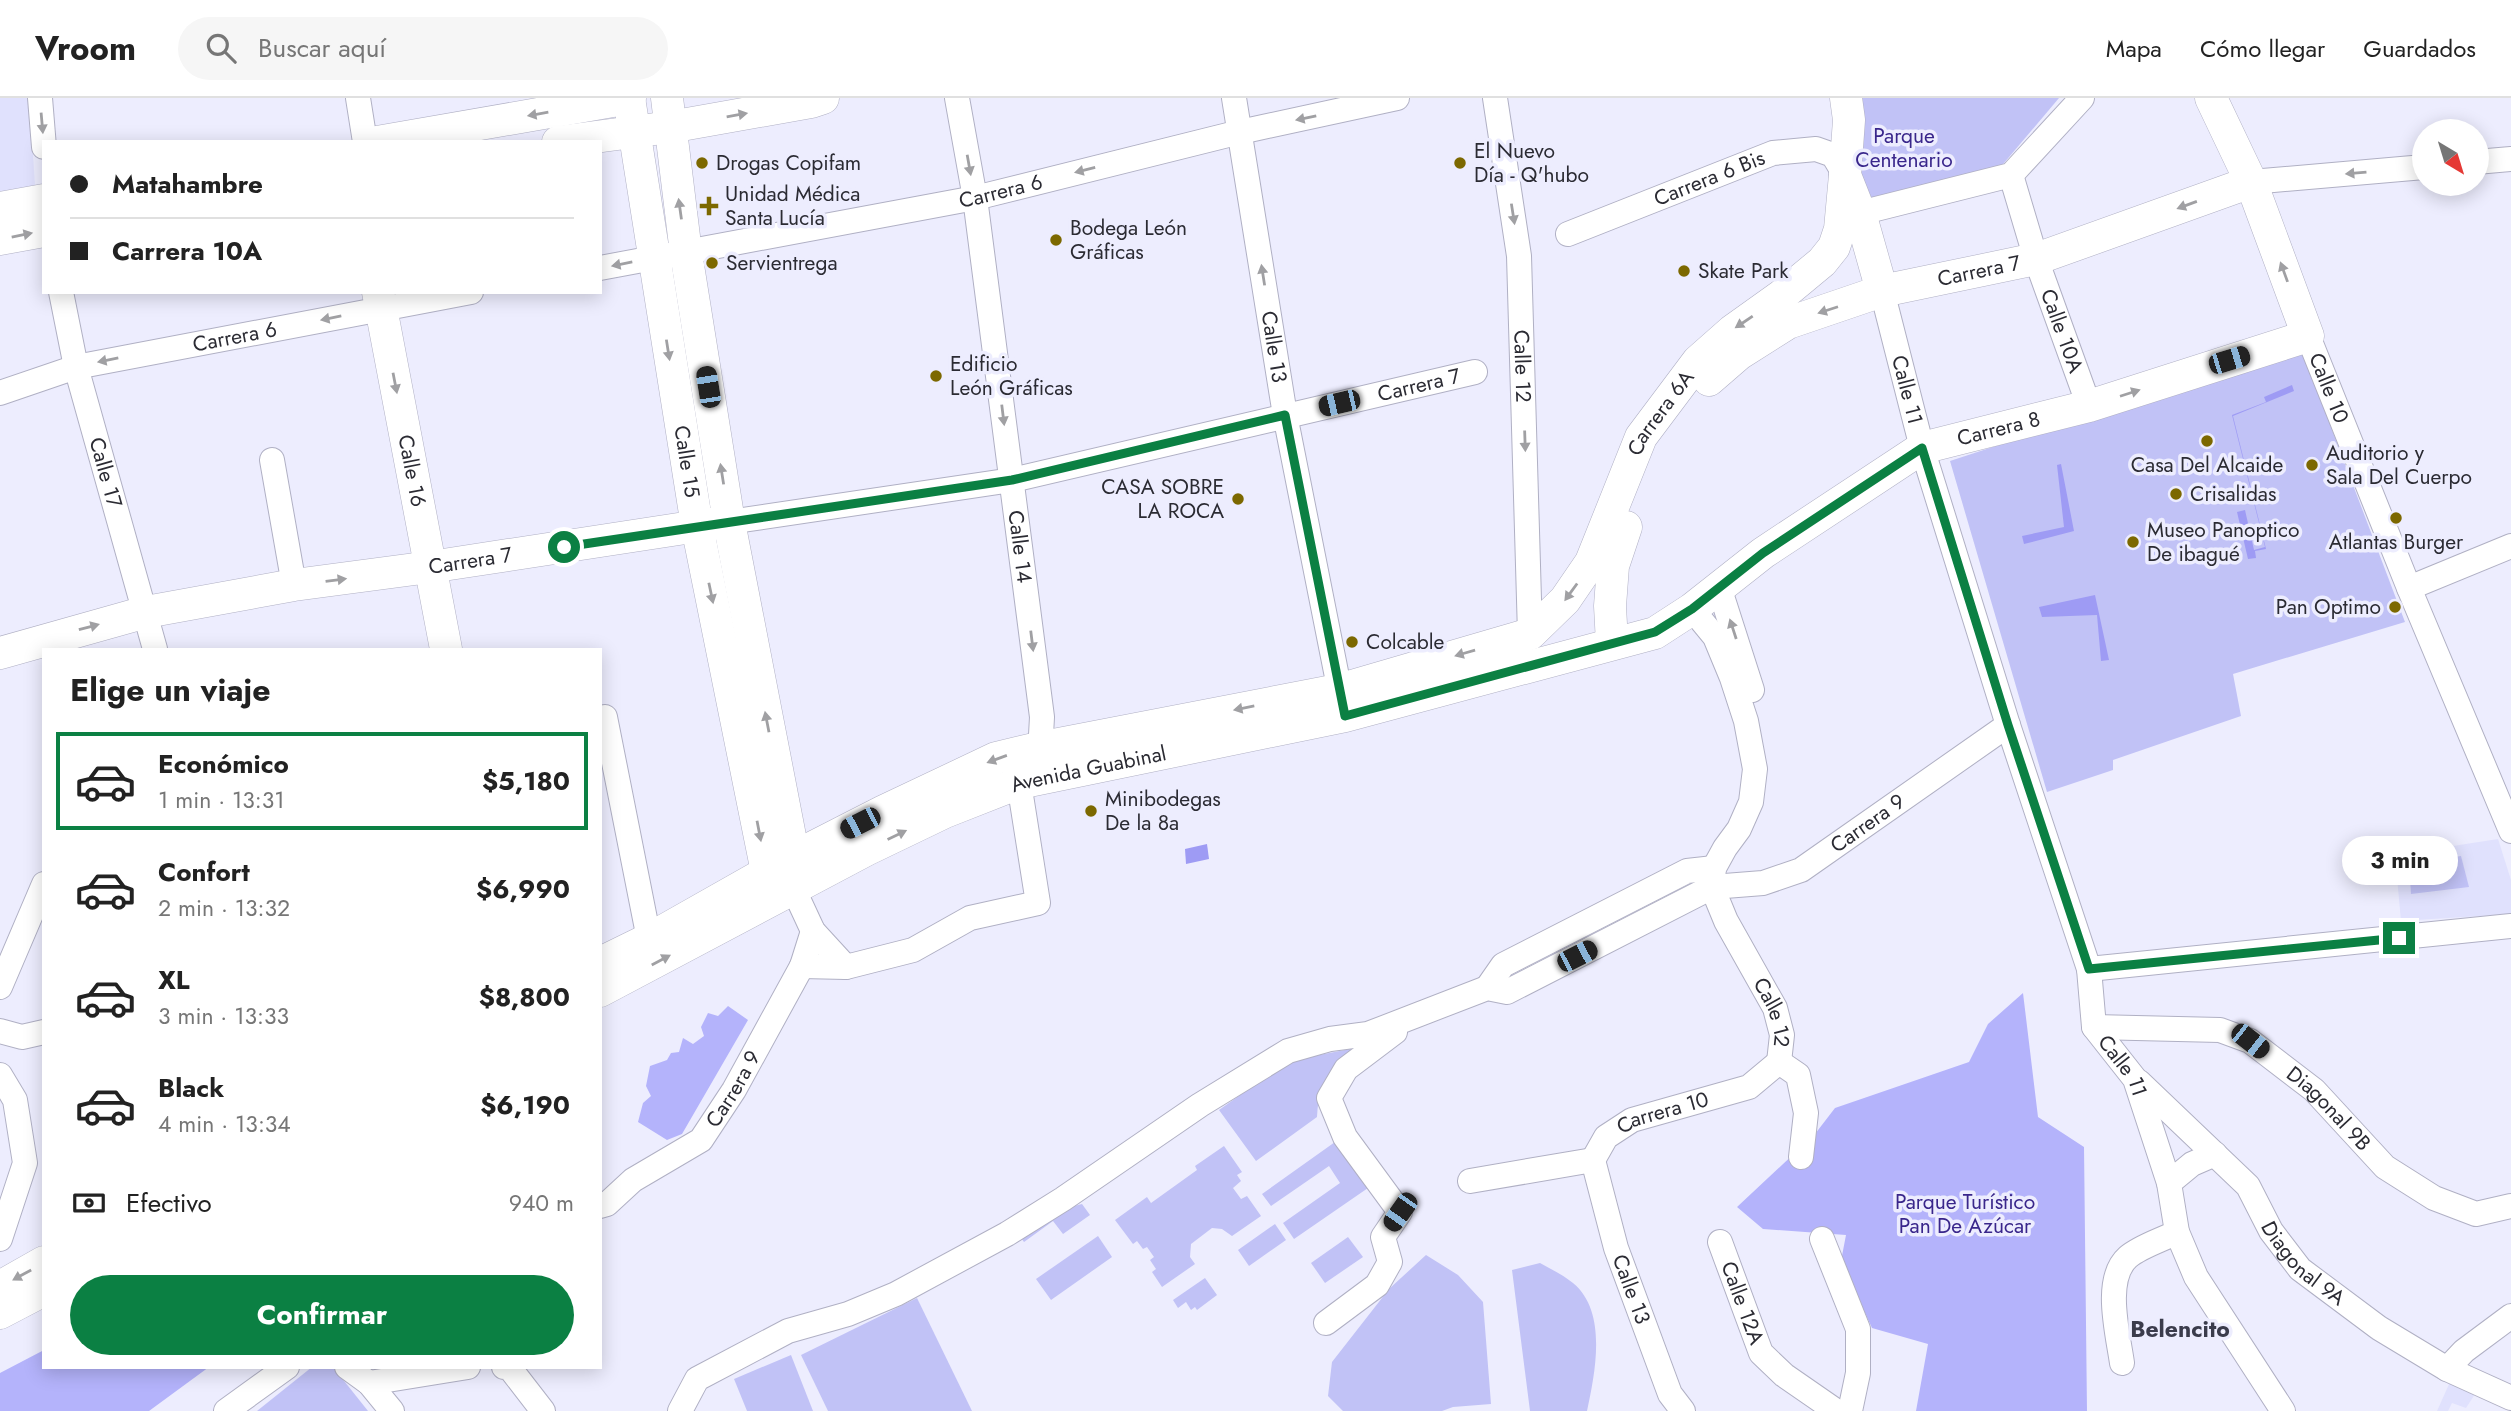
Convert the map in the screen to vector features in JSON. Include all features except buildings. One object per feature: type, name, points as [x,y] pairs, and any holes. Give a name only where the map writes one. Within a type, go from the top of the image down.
[{"type":"main road","points":[[388,140],[629,98]]},
{"type":"main road","name":"Calle 15","points":[[629,98],[697,526],[767,872]]},
{"type":"main road","points":[[571,140],[634,130],[668,113],[811,102],[823,98]]},
{"type":"main road","points":[[1845,175],[1849,120],[1846,98]]},
{"type":"main road","name":"Calle 10","points":[[2211,98],[2251,182],[2308,337]]},
{"type":"main road","name":"Calle 15","points":[[668,113],[686,253],[729,522],[794,856],[794,890]]},
{"type":"main road","name":"Carrera 6A","points":[[1530,634],[1602,564],[1641,437],[1698,361],[1732,331],[1822,262],[1834,247],[1850,221],[1845,175]]},
{"type":"main road","name":"Carrera 7","points":[[1612,643],[1610,606],[1602,564],[1650,456],[1710,378],[1739,354],[1788,323],[1882,291],[2036,259],[2251,182]]},
{"type":"main road","points":[[0,208],[42,200]]},
{"type":"main road","name":"Calle 11","points":[[1850,221],[1882,291]]},
{"type":"main road","points":[[0,239],[42,231]]},
{"type":"main road","name":"Calle 16","points":[[380,301],[446,648]]},
{"type":"main road","name":"Carrera 8","points":[[1612,643],[1655,632],[1692,609],[1763,553],[1922,448],[2089,406],[2308,337]]},
{"type":"main road","name":"Carrera 7","points":[[0,653],[46,644],[146,612],[294,585],[430,568],[729,522]]},
{"type":"main road","name":"Avenida Guabinal","points":[[602,962],[649,939],[794,856],[996,758],[1038,748],[1342,703],[1530,634]]},
{"type":"main road","name":"Avenida Guabinal","points":[[602,990],[866,850],[945,812],[1019,783],[1342,703],[1612,643]]},
{"type":"main road","points":[[767,872],[794,890]]},
{"type":"main road","points":[[0,1287],[42,1263]]},
{"type":"main road","points":[[0,1313],[42,1291]]},
{"type":"street","points":[[40,98],[43,140]]},
{"type":"street","points":[[358,98],[365,140]]},
{"type":"street","name":"Calle 14","points":[[957,98],[975,198],[1042,717],[1038,748]]},
{"type":"street","name":"Calle 13","points":[[1234,98],[1285,415],[1342,703]]},
{"type":"street","name":"Carrera 6","points":[[602,268],[975,198],[1240,132],[1397,98]]},
{"type":"street","name":"Calle 12","points":[[1495,98],[1519,256],[1530,634]]},
{"type":"street","points":[[1850,221],[2011,176],[2082,98]]},
{"type":"street","name":"Carrera 6 Bis","points":[[1568,234],[1773,153],[1816,149],[1833,155],[1845,175]]},
{"type":"street","points":[[2489,161],[2511,159]]},
{"type":"street","name":"Carrera 7","points":[[2251,182],[2412,168]]},
{"type":"street","name":"Calle 10A","points":[[2011,176],[2036,259],[2089,406]]},
{"type":"street","name":"Calle 11","points":[[1882,291],[1922,448],[2008,725],[2089,969],[2094,1027],[2136,1079],[2169,1183],[2177,1232],[2196,1277],[2283,1411]]},
{"type":"street","name":"Calle 17","points":[[61,294],[76,366],[155,648]]},
{"type":"street","name":"Carrera 6","points":[[0,393],[76,366],[380,301],[451,294]]},
{"type":"street","name":"Calle 10","points":[[2308,337],[2409,588],[2506,806],[2511,831]]},
{"type":"street","name":"Carrera 7","points":[[729,522],[1012,480],[1475,372]]},
{"type":"street","points":[[272,460],[294,585]]},
{"type":"street","points":[[2409,588],[2511,546]]},
{"type":"street","points":[[680,1411],[697,1379],[788,1331],[848,1314],[897,1294],[1007,1234],[1200,1105],[1288,1051],[1330,1039],[1368,1034],[1487,988],[1507,992],[1713,877],[1749,837],[1768,792],[1772,769],[1741,652],[1719,587]]},
{"type":"street","points":[[1692,609],[1715,637],[1732,678],[1755,769],[1751,802],[1739,829],[1725,848],[1713,877]]},
{"type":"street","points":[[605,717],[649,939]]},
{"type":"street","name":"Carrera 9","points":[[1713,877],[1763,883],[1801,870],[2008,725]]},
{"type":"street","points":[[802,966],[846,967],[913,950],[970,918],[1038,903],[1019,783]]},
{"type":"street","name":"Calle 12","points":[[1713,877],[1726,920],[1774,1008],[1782,1035],[1779,1062],[1798,1075],[1806,1113],[1801,1157]]},
{"type":"street","points":[[0,987],[42,889]]},
{"type":"street","name":"Calle 15","points":[[794,890],[813,931],[846,967]]},
{"type":"street","points":[[2089,969],[2511,926]]},
{"type":"street","name":"Carrera 9","points":[[602,1205],[633,1180],[701,1140],[734,1090],[802,966],[813,931]]},
{"type":"street","points":[[1326,1323],[1377,1284],[1390,1262],[1382,1237],[1400,1212],[1345,1137],[1329,1098],[1346,1069],[1418,1015]]},
{"type":"street","name":"Diagonal 9B","points":[[2094,1027],[2220,1030],[2250,1041],[2314,1090],[2385,1167],[2434,1198],[2476,1214],[2511,1206]]},
{"type":"street","points":[[0,1031],[22,1037],[42,1032]]},
{"type":"street","name":"Carrera 10","points":[[1593,1160],[1606,1137],[1632,1120],[1749,1087],[1779,1062]]},
{"type":"street","points":[[0,1075],[15,1100],[25,1163],[0,1240]]},
{"type":"street","name":"Diagonal 9A","points":[[2136,1079],[2248,1186],[2271,1231],[2300,1269],[2379,1328],[2447,1369],[2511,1398]]},
{"type":"street","points":[[2169,1183],[2192,1164],[2215,1154]]},
{"type":"street","points":[[1470,1181],[1593,1160]]},
{"type":"street","name":"Calle 13","points":[[1593,1160],[1615,1248],[1670,1394],[1682,1411]]},
{"type":"street","points":[[2122,1363],[2113,1304],[2115,1286],[2123,1263],[2130,1255],[2177,1232]]},
{"type":"street","points":[[1822,1239],[1858,1329],[1858,1373],[1850,1411]]},
{"type":"street","name":"Calle 12A","points":[[1720,1242],[1761,1353],[1784,1375],[1836,1411]]},
{"type":"street","points":[[2447,1369],[2464,1351],[2511,1316]]},
{"type":"street","points":[[226,1411],[284,1369]]},
{"type":"street","points":[[360,1374],[437,1369]]},
{"type":"street","points":[[511,1369],[543,1411]]},
{"type":"street","points":[[360,1374],[392,1411]]},
{"type":"shaded area","points":[[0,98],[29,98],[35,185],[0,193]]},
{"type":"shaded area","points":[[2292,385],[2294,391],[2233,416],[2266,549],[2255,551],[2256,558],[2248,559],[2237,512],[2245,510],[2254,550],[2265,547],[2232,415],[2266,402],[2264,397]]},
{"type":"shaded area","points":[[2061,464],[2074,531],[2024,544],[2022,536],[2064,527],[2057,465]]},
{"type":"shaded area","points":[[2095,595],[2109,660],[2101,661],[2097,615],[2042,617],[2039,607]]},
{"type":"shaded area","points":[[2498,839],[2511,880],[2511,914],[2401,921],[2395,855]]},
{"type":"shaded area","points":[[1207,844],[1209,859],[1186,864],[1185,849]]},
{"type":"shaded area","points":[[2450,1382],[2475,1394],[2466,1408],[2452,1403],[2448,1411],[2437,1411]]},
{"type":"green space","name":"Parque Centenario","points":[[1850,98],[2059,98],[1993,176],[1860,213]]},
{"type":"green space","points":[[2291,349],[2304,356],[2405,622],[2233,674],[2241,716],[2113,760],[2113,770],[2047,792],[1950,461]]},
{"type":"green space","points":[[2461,856],[2469,887],[2411,894],[2409,864]]},
{"type":"green space","name":"Parque Turístico Pan De Azúcar","points":[[2023,993],[2038,1117],[2084,1147],[2087,1411],[1916,1411],[1928,1344],[1872,1328],[1841,1261],[1846,1235],[1763,1229],[1737,1207],[1815,1134],[1835,1108],[1969,1062],[1988,1024]]},
{"type":"green space","points":[[728,1006],[748,1020],[682,1134],[667,1140],[638,1122],[643,1103],[651,1096],[646,1086],[650,1066],[667,1060],[671,1053],[679,1052],[683,1038],[693,1044],[704,1036],[701,1027],[708,1013],[718,1016]]},
{"type":"green space","points":[[1365,1046],[1329,1074],[1321,1090],[1317,1117],[1256,1161],[1219,1110],[1284,1064]]},
{"type":"green space","points":[[1335,1142],[1368,1188],[1294,1239],[1283,1223],[1340,1183],[1329,1166],[1271,1206],[1262,1194]]},
{"type":"green space","points":[[1224,1146],[1242,1172],[1237,1175],[1241,1181],[1233,1188],[1241,1199],[1247,1196],[1261,1216],[1232,1236],[1222,1229],[1212,1228],[1191,1244],[1190,1257],[1195,1264],[1162,1287],[1152,1272],[1156,1269],[1150,1260],[1154,1257],[1147,1247],[1143,1249],[1137,1241],[1133,1244],[1115,1220],[1147,1197],[1151,1203],[1197,1170],[1195,1166]]},
{"type":"green space","points":[[1082,1204],[1090,1215],[1063,1234],[1053,1221],[1024,1242],[1019,1235],[1055,1211]]},
{"type":"green space","points":[[1275,1224],[1286,1240],[1249,1266],[1238,1250]]},
{"type":"green space","points":[[1098,1236],[1112,1257],[1051,1300],[1036,1279]]},
{"type":"green space","points":[[1348,1237],[1363,1257],[1325,1283],[1311,1263]]},
{"type":"green space","points":[[1426,1255],[1458,1275],[1483,1302],[1491,1404],[1453,1407],[1442,1411],[1343,1411],[1328,1396],[1332,1362],[1389,1289]]},
{"type":"green space","points":[[1540,1263],[1573,1283],[1584,1295],[1591,1310],[1596,1344],[1587,1411],[1530,1411],[1512,1270]]},
{"type":"green space","points":[[1205,1278],[1217,1295],[1197,1310],[1195,1307],[1191,1310],[1186,1302],[1178,1308],[1173,1300]]},
{"type":"green space","points":[[917,1298],[972,1411],[828,1411],[801,1355]]},
{"type":"green space","points":[[42,1351],[42,1369],[206,1369],[149,1411],[0,1411],[0,1373]]},
{"type":"green space","points":[[791,1355],[813,1411],[747,1411],[734,1379]]},
{"type":"green space","points":[[310,1369],[335,1369],[368,1411],[257,1411]]},
{"type":"place","name":"Drogas Copifam","points":[[702,163]]},
{"type":"place","name":"El Nuevo Día - Q'hubo","points":[[1460,163]]},
{"type":"place","name":"Unidad Médica Santa Lucía","points":[[709,206]]},
{"type":"place","name":"Bodega León Gráficas","points":[[1056,240]]},
{"type":"place","name":"Servientrega","points":[[712,263]]},
{"type":"place","name":"Skate Park","points":[[1684,271]]},
{"type":"place","name":"Edificio León Gráficas","points":[[936,376]]},
{"type":"place","name":"Casa Del Alcaide","points":[[2207,441]]},
{"type":"place","name":"Auditorio y Sala Del Cuerpo","points":[[2312,465]]},
{"type":"place","name":"Crisalidas","points":[[2176,494]]},
{"type":"place","name":"CASA SOBRE LA ROCA","points":[[1238,499]]},
{"type":"place","name":"Atlantas Burger","points":[[2396,518]]},
{"type":"place","name":"Museo Panoptico De ibagué","points":[[2133,542]]},
{"type":"place","name":"Pan Optimo","points":[[2395,607]]},
{"type":"place","name":"Colcable","points":[[1352,642]]},
{"type":"place","name":"Minibodegas De la 8a","points":[[1091,811]]},
{"type":"district","name":"Belencito","points":[[2180,1329]]},
{"type":"route","points":[[564,547],[1012,480],[1285,415],[1345,716],[1655,632],[1692,609],[1763,553],[1922,448],[2008,725],[2089,969],[2399,938]]}]
